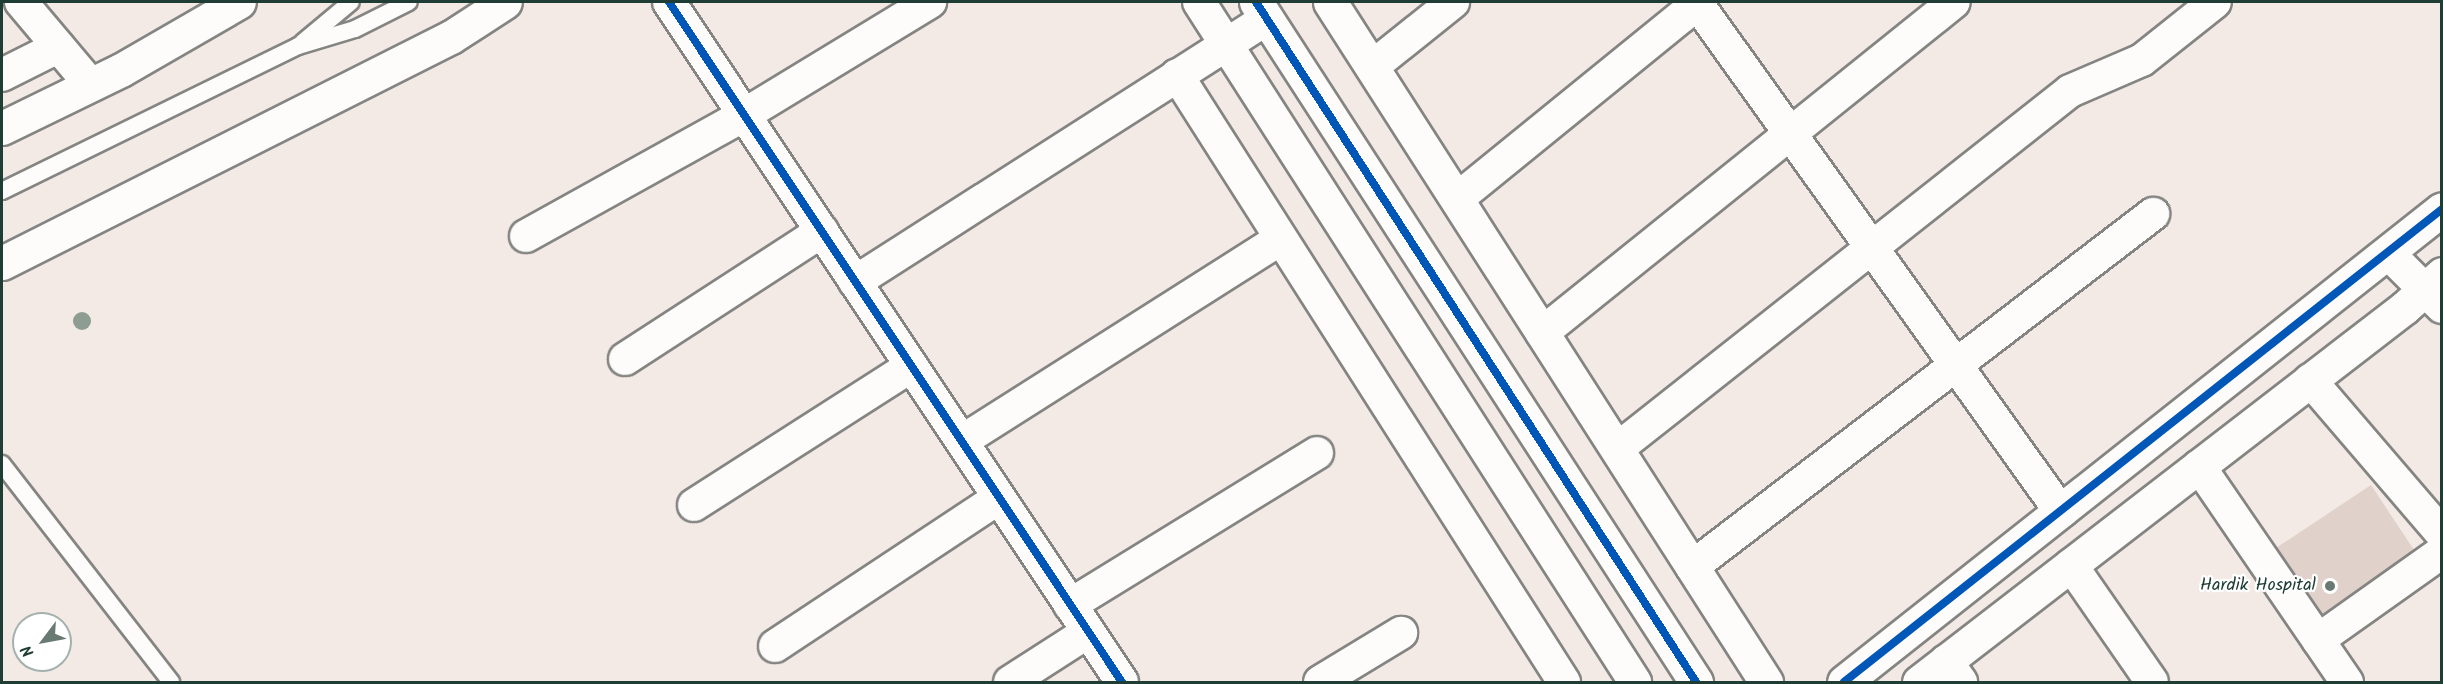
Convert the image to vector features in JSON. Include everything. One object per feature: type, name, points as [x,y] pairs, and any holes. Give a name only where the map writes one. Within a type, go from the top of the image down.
[{"type":"street","points":[[21,2],[90,84]]},
{"type":"street","points":[[2,128],[90,84],[239,2]]},
{"type":"street","points":[[2,263],[451,37],[505,2]]},
{"type":"street","points":[[669,2],[1122,682]]},
{"type":"street","points":[[526,236],[744,115],[930,2]]},
{"type":"street","points":[[1199,2],[1635,682]]},
{"type":"street","points":[[1330,2],[1766,682]]},
{"type":"street","points":[[1372,67],[1453,2]]},
{"type":"street","points":[[1456,199],[1698,2],[2061,512]]},
{"type":"street","points":[[1542,333],[1954,2]]},
{"type":"street","points":[[1617,449],[2070,91],[2142,60],[2215,2]]},
{"type":"street","points":[[855,282],[1228,44],[1262,10],[1696,682]]},
{"type":"street","points":[[2,75],[58,46]]},
{"type":"street","points":[[1177,75],[1564,682]]},
{"type":"street","points":[[1844,682],[2389,254],[2442,209]]},
{"type":"street","points":[[1692,567],[2153,214]]},
{"type":"street","points":[[625,359],[822,231]]},
{"type":"street","points":[[962,441],[1281,239]]},
{"type":"street","points":[[1919,682],[1954,672],[2071,566],[2310,380],[2436,290],[2389,254]]},
{"type":"street","points":[[694,505],[911,366]]},
{"type":"street","points":[[2310,380],[2442,534]]},
{"type":"street","points":[[1070,605],[1317,453]]},
{"type":"street","points":[[2199,466],[2347,682]]},
{"type":"street","points":[[775,646],[999,498]]},
{"type":"street","points":[[2318,640],[2442,552]]},
{"type":"street","points":[[2071,566],[2152,682]]},
{"type":"street","points":[[1010,682],[1088,632]]},
{"type":"street","points":[[1320,682],[1401,633]]},
{"type":"lane","points":[[298,46],[351,2]]},
{"type":"lane","points":[[2,191],[298,46],[355,29],[409,2]]},
{"type":"lane","points":[[2,464],[171,682]]},
{"type":"building","points":[[2371,485],[2416,553],[2318,617],[2273,550]]},
{"type":"cycle path","points":[[669,2],[1122,682]]},
{"type":"cycle path","points":[[1256,2],[1696,682]]},
{"type":"cycle path","points":[[1844,682],[2442,209]]},
{"type":"place","name":"Hardik Hospital","points":[[2330,586]]}]
